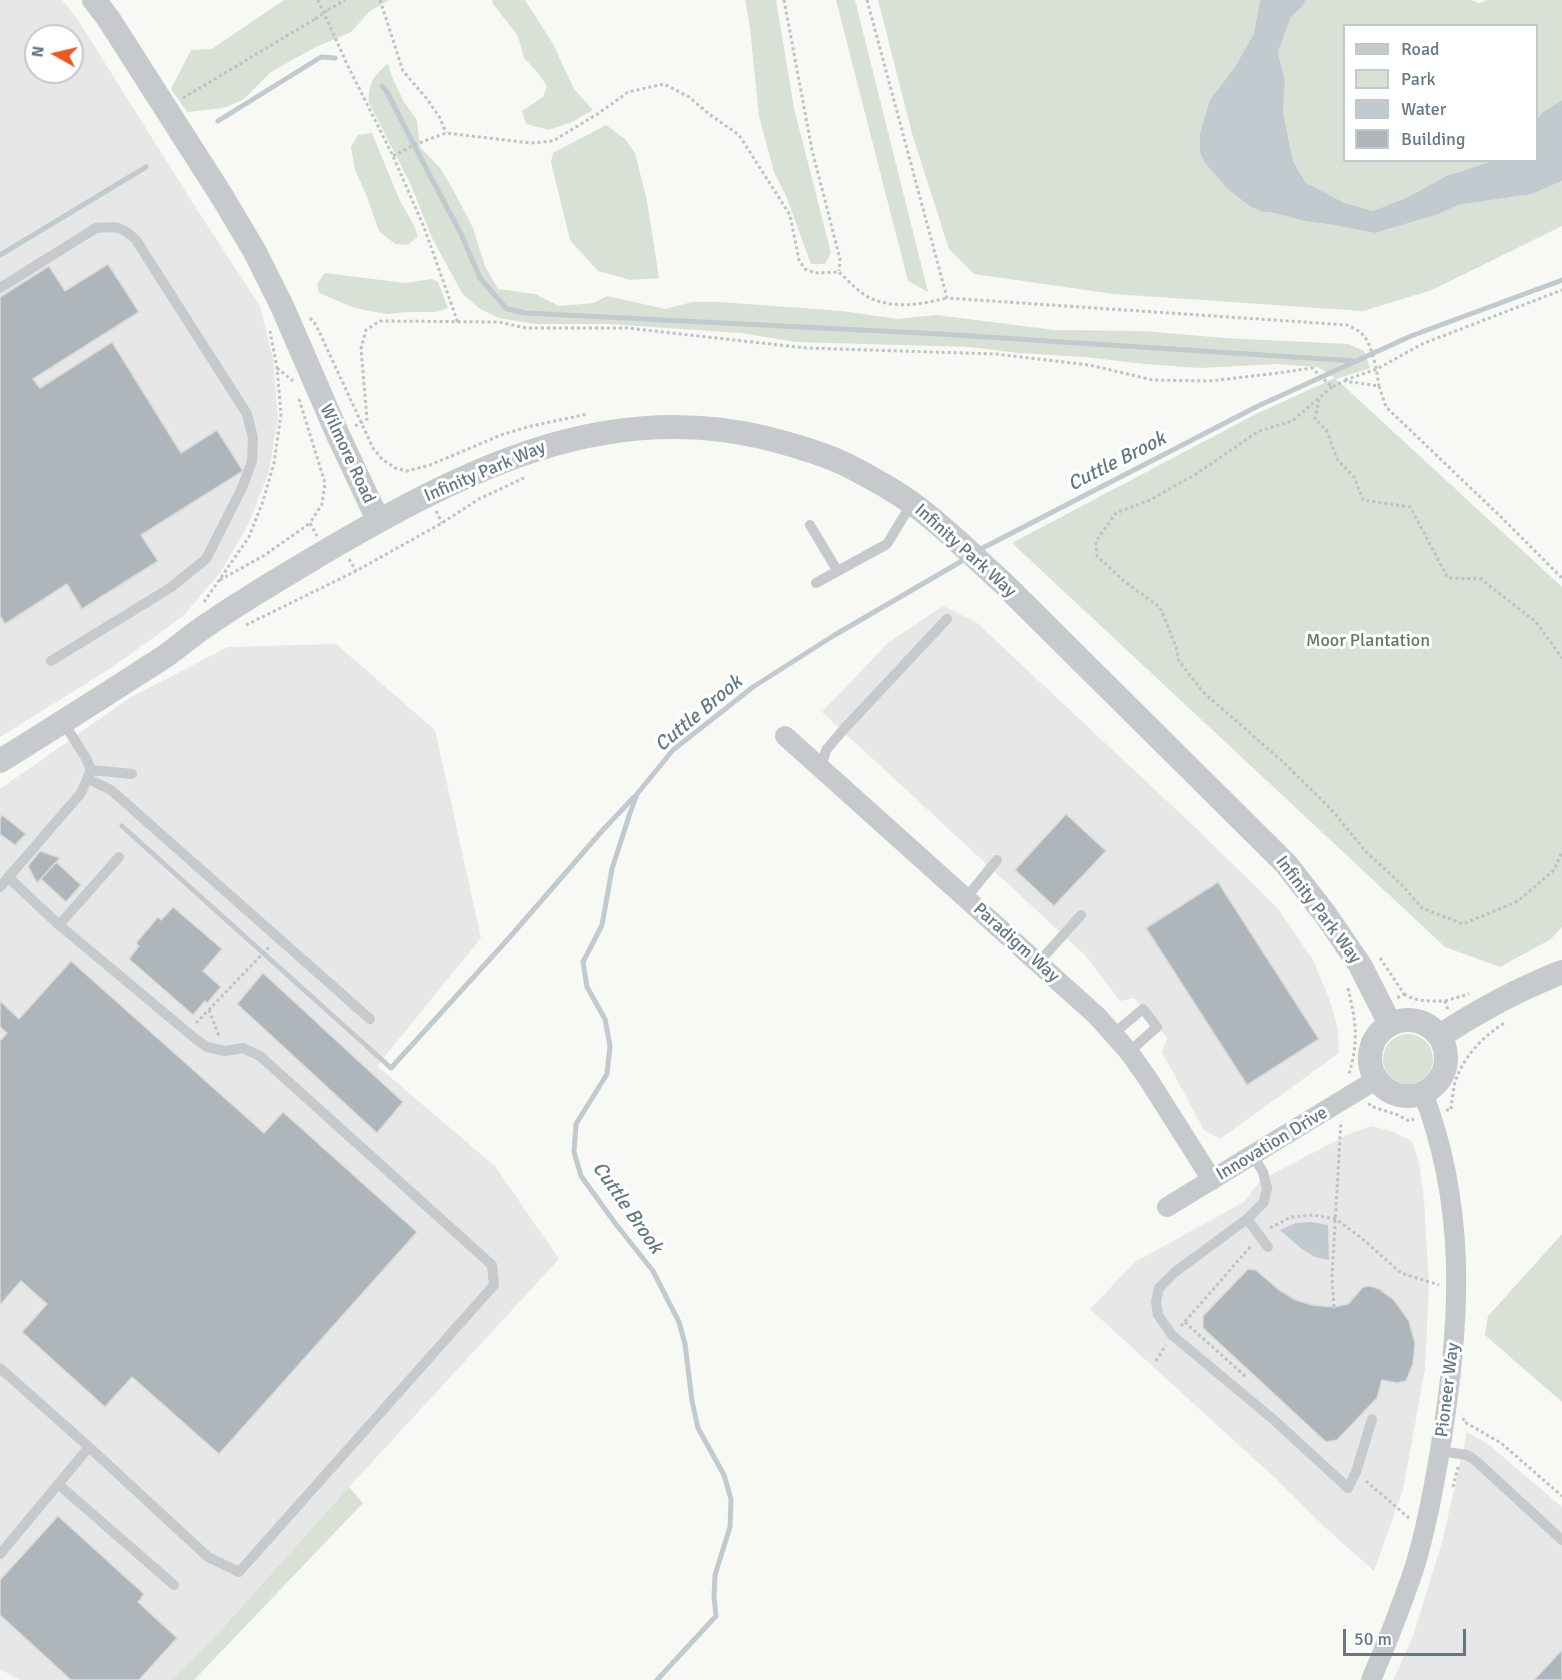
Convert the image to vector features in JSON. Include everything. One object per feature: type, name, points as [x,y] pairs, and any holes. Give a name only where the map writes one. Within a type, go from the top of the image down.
[{"type":"street","name":"Wilmore Road","points":[[0,761],[167,655],[210,622],[378,520],[282,306],[255,252],[108,18],[94,0]]},
{"type":"street","name":"Infinity Park Way","points":[[378,520],[472,474],[551,444],[598,433],[665,426],[742,433],[789,444],[846,465],[912,503],[954,538],[1003,583],[1286,864],[1325,914],[1360,965],[1390,1024]]},
{"type":"street","name":"Paradigm Way","points":[[785,736],[1097,1016],[1129,1052],[1212,1180]]},
{"type":"street","points":[[1440,1036],[1519,990],[1562,972]]},
{"type":"street","points":[[1403,1020],[1417,1020],[1430,1026],[1440,1036],[1445,1048],[1446,1062],[1442,1075],[1426,1102],[1370,1084],[1370,1055],[1373,1042],[1390,1024],[1403,1020]]},
{"type":"street","name":"Innovation Drive","points":[[1167,1207],[1370,1084]]},
{"type":"street","name":"Pioneer Way","points":[[1371,1680],[1414,1567],[1429,1511],[1450,1378],[1457,1285],[1455,1232],[1447,1173],[1426,1102]]},
{"type":"lane","points":[[0,288],[96,228],[113,226],[126,230],[136,240],[247,414],[253,438],[252,461],[242,488],[206,559],[170,588],[51,661]]},
{"type":"lane","points":[[816,583],[886,544],[912,503]]},
{"type":"lane","points":[[810,525],[837,570]]},
{"type":"lane","points":[[822,769],[826,750],[947,619]]},
{"type":"lane","points":[[0,887],[81,793],[90,775],[86,758],[63,722]]},
{"type":"lane","points":[[90,775],[132,774]]},
{"type":"lane","points":[[90,775],[111,790],[370,1019]]},
{"type":"lane","points":[[59,925],[119,856]]},
{"type":"lane","points":[[966,898],[997,860]]},
{"type":"lane","points":[[0,1368],[89,1446],[208,1557],[239,1572],[494,1285],[492,1265],[260,1056],[243,1048],[225,1051],[207,1047],[198,1041],[59,925],[8,878]]},
{"type":"lane","points":[[1038,963],[1081,915]]},
{"type":"lane","points":[[1113,1034],[1143,1009],[1157,1027],[1129,1052]]},
{"type":"lane","points":[[1253,1156],[1263,1172],[1268,1188],[1264,1202],[1247,1219],[1175,1272],[1159,1288],[1156,1301],[1158,1315],[1172,1335],[1274,1420],[1348,1488],[1356,1472],[1372,1419]]},
{"type":"lane","points":[[1247,1219],[1268,1247]]},
{"type":"lane","points":[[0,1554],[89,1446]]},
{"type":"lane","points":[[1440,1451],[1467,1455],[1476,1461],[1562,1540]]},
{"type":"lane","points":[[58,1484],[174,1585]]},
{"type":"path","points":[[318,0],[346,63],[393,156],[424,227],[458,323]]},
{"type":"path","points":[[166,109],[345,0]]},
{"type":"path","points":[[380,0],[403,71],[440,117],[446,133]]},
{"type":"path","points":[[784,0],[812,150],[840,259],[839,272]]},
{"type":"path","points":[[867,0],[947,298]]},
{"type":"path","points":[[393,156],[416,144],[446,133],[531,143],[553,141],[628,92],[664,84],[689,97],[739,135],[789,215],[799,260],[805,269],[815,273],[839,272],[870,298],[897,305],[921,304],[947,298],[1347,325],[1361,332],[1368,344],[1386,406],[1562,578]]},
{"type":"path","points":[[1562,290],[1422,344],[1377,369],[1332,387],[1292,421],[1259,431],[1196,474],[1150,500],[1116,513],[1096,541],[1097,555],[1124,581],[1160,608],[1176,647],[1179,661],[1203,692],[1282,761],[1331,809],[1366,853],[1399,882],[1422,908],[1463,924],[1518,901],[1554,870],[1562,852]]},
{"type":"path","points":[[338,435],[368,419],[361,349],[366,330],[380,321],[500,322],[526,327],[627,328],[806,348],[996,354],[1089,365],[1153,380],[1210,381],[1312,368],[1332,387]]},
{"type":"path","points":[[277,368],[293,382]]},
{"type":"path","points":[[1344,381],[1379,386]]},
{"type":"path","points":[[218,581],[265,555],[310,523],[322,504],[325,483],[296,391]]},
{"type":"path","points":[[1319,397],[1316,419],[1327,431],[1337,459],[1354,477],[1363,500],[1410,507],[1448,578],[1481,579],[1536,622],[1562,658]]},
{"type":"path","points":[[245,625],[356,571],[442,523],[479,499],[532,474]]},
{"type":"path","points":[[310,523],[323,547],[343,549],[356,571]]},
{"type":"path","points":[[188,1032],[271,945]]},
{"type":"path","points":[[1348,987],[1355,1017],[1356,1041],[1349,1074],[1370,1084],[1370,1106],[1409,1121],[1426,1102],[1451,1110],[1455,1084],[1468,1056],[1495,1029],[1511,1019]]},
{"type":"path","points":[[209,1010],[225,1051]]},
{"type":"path","points":[[1334,1307],[1332,1277],[1342,1102]]},
{"type":"path","points":[[1156,1361],[1172,1335],[1260,1235],[1275,1224],[1291,1217],[1313,1215],[1336,1219],[1401,1273],[1443,1286]]},
{"type":"path","points":[[1464,1411],[1463,1420],[1501,1443],[1562,1496]]},
{"type":"shaded area","points":[[0,0],[62,0],[78,20],[81,24],[24,24],[24,84],[84,84],[84,30],[260,306],[273,359],[278,417],[269,472],[248,525],[220,573],[183,616],[114,666],[0,737]]},
{"type":"shaded area","points":[[943,606],[977,623],[1198,830],[1279,910],[1313,960],[1330,1001],[1338,1030],[1339,1053],[1220,1139],[1204,1130],[1162,1052],[1167,1038],[1134,998],[1120,1001],[1086,956],[822,712],[888,643]]},
{"type":"shaded area","points":[[336,644],[435,730],[481,938],[377,1066],[495,1166],[559,1259],[211,1641],[171,1680],[20,1680],[0,1669],[0,789],[131,697],[228,647]]},
{"type":"shaded area","points":[[1371,1126],[1391,1131],[1412,1141],[1419,1162],[1424,1199],[1429,1284],[1425,1369],[1403,1490],[1374,1571],[1090,1309],[1135,1262],[1244,1202],[1261,1180],[1349,1134]]},
{"type":"shaded area","points":[[1467,1432],[1488,1444],[1562,1507],[1562,1680],[1393,1680],[1412,1639],[1443,1539]]},
{"type":"green space","points":[[284,0],[389,0],[370,11],[351,32],[316,47],[271,72],[243,100],[223,108],[187,112],[171,89],[191,50],[212,49]]},
{"type":"green space","points":[[492,0],[525,0],[553,44],[574,89],[593,110],[574,121],[549,130],[526,124],[522,111],[543,97],[547,86],[524,58],[518,36]]},
{"type":"green space","points":[[745,0],[776,0],[794,108],[831,253],[825,264],[811,264],[786,196],[774,172],[759,116]]},
{"type":"green space","points":[[836,0],[855,0],[928,292],[908,281]]},
{"type":"green space","points":[[878,0],[1260,0],[1254,33],[1235,67],[1264,212],[1375,233],[1439,214],[1458,205],[1532,194],[1562,181],[1562,226],[1432,290],[1363,311],[1114,294],[974,274],[949,249],[913,137]]},
{"type":"green space","points":[[1306,0],[1471,0],[1479,3],[1487,0],[1562,0],[1562,100],[1538,118],[1538,24],[1343,24],[1343,162],[1490,162],[1446,176],[1408,197],[1373,211],[1345,203],[1306,183],[1293,161],[1283,112],[1285,81],[1278,52],[1291,17]]},
{"type":"green space","name":"Moor Plantation","points":[[388,63],[404,102],[417,120],[420,147],[441,169],[457,197],[473,228],[485,266],[498,289],[535,294],[559,306],[594,303],[607,296],[666,309],[692,302],[719,302],[842,311],[897,319],[937,315],[1054,330],[1142,331],[1348,344],[1364,351],[1370,368],[1336,379],[1562,587],[1562,927],[1551,939],[1500,967],[1445,947],[1012,543],[1256,414],[1335,378],[1318,367],[1275,364],[1200,368],[969,347],[796,342],[741,333],[606,324],[534,324],[499,318],[480,309],[462,293],[432,238],[411,185],[369,103],[373,80]]},
{"type":"green space","points":[[606,125],[625,139],[635,153],[647,201],[659,278],[631,280],[598,271],[570,240],[551,162],[553,153]]},
{"type":"green space","points":[[372,133],[400,201],[418,237],[407,245],[395,244],[379,231],[355,170],[351,147],[358,135]]},
{"type":"green space","points":[[325,273],[405,283],[432,279],[438,282],[448,308],[436,312],[386,314],[355,308],[319,293],[317,284]]},
{"type":"green space","points":[[1403,1034],[1413,1034],[1426,1041],[1433,1054],[1433,1064],[1426,1077],[1413,1084],[1403,1084],[1394,1080],[1387,1073],[1383,1064],[1383,1054],[1387,1045],[1394,1038]]},
{"type":"green space","points":[[1562,1234],[1562,1402],[1485,1335],[1488,1316]]},
{"type":"green space","points":[[349,1487],[363,1503],[194,1680],[171,1680],[211,1641]]},
{"type":"water","points":[[1260,0],[1306,0],[1291,17],[1278,52],[1285,81],[1283,112],[1293,161],[1306,183],[1345,203],[1373,211],[1408,197],[1446,176],[1490,162],[1538,162],[1538,118],[1562,100],[1562,181],[1532,194],[1458,205],[1439,214],[1375,233],[1304,221],[1251,207],[1228,189],[1205,163],[1200,152],[1200,134],[1210,100],[1235,67],[1254,33]]},
{"type":"water","points":[[1311,1222],[1328,1225],[1329,1260],[1315,1257],[1280,1230],[1296,1223]]},
{"type":"building","points":[[108,264],[139,312],[33,379],[40,388],[112,342],[181,453],[217,430],[243,471],[141,535],[158,561],[82,609],[67,584],[5,624],[0,616],[0,297],[49,266],[65,291]]},
{"type":"building","points":[[1066,814],[1106,851],[1054,906],[1015,870]]},
{"type":"building","points":[[2,815],[26,834],[15,845],[0,834]]},
{"type":"building","points":[[40,851],[60,858],[37,883],[28,866]]},
{"type":"building","points":[[56,862],[81,885],[66,902],[41,879]]},
{"type":"building","points":[[1218,882],[1319,1039],[1247,1085],[1146,928]]},
{"type":"building","points":[[173,907],[222,949],[203,971],[221,987],[193,1015],[129,959],[139,946],[136,943],[158,917],[161,920]]},
{"type":"building","points":[[71,961],[264,1133],[283,1112],[417,1232],[219,1454],[132,1377],[105,1407],[22,1332],[47,1304],[21,1281],[0,1305],[0,1041],[7,1033],[0,1027],[0,1001],[19,1019]]},
{"type":"building","points":[[263,973],[403,1102],[377,1133],[237,1004]]},
{"type":"building","points":[[1248,1269],[1256,1270],[1279,1290],[1296,1300],[1312,1305],[1334,1307],[1348,1304],[1363,1287],[1370,1286],[1379,1289],[1394,1300],[1409,1321],[1415,1343],[1413,1364],[1406,1381],[1397,1383],[1382,1380],[1377,1398],[1337,1440],[1326,1442],[1203,1328],[1203,1316]]},
{"type":"building","points":[[58,1516],[144,1594],[138,1602],[177,1638],[139,1680],[71,1680],[0,1615],[0,1580]]},
{"type":"building","points":[[1562,1650],[1562,1680],[1534,1680]]},
{"type":"waterway","points":[[218,121],[321,57],[335,58]]},
{"type":"waterway","points":[[382,86],[461,234],[480,278],[507,309],[526,313],[940,334],[1356,361]]},
{"type":"waterway","points":[[0,255],[146,167]]},
{"type":"waterway","name":"Cuttle Brook","points":[[977,551],[1256,407],[1411,336],[1562,280]]},
{"type":"waterway","name":"Cuttle Brook","points":[[657,1680],[716,1616],[715,1575],[730,1527],[731,1499],[724,1475],[698,1428],[685,1344],[679,1322],[653,1271],[581,1176],[574,1152],[576,1124],[607,1074],[610,1046],[605,1019],[587,987],[583,962],[602,925],[612,869],[637,794],[673,750],[753,687],[833,636],[967,558]]},
{"type":"waterway","points":[[122,826],[391,1068],[634,797]]}]
